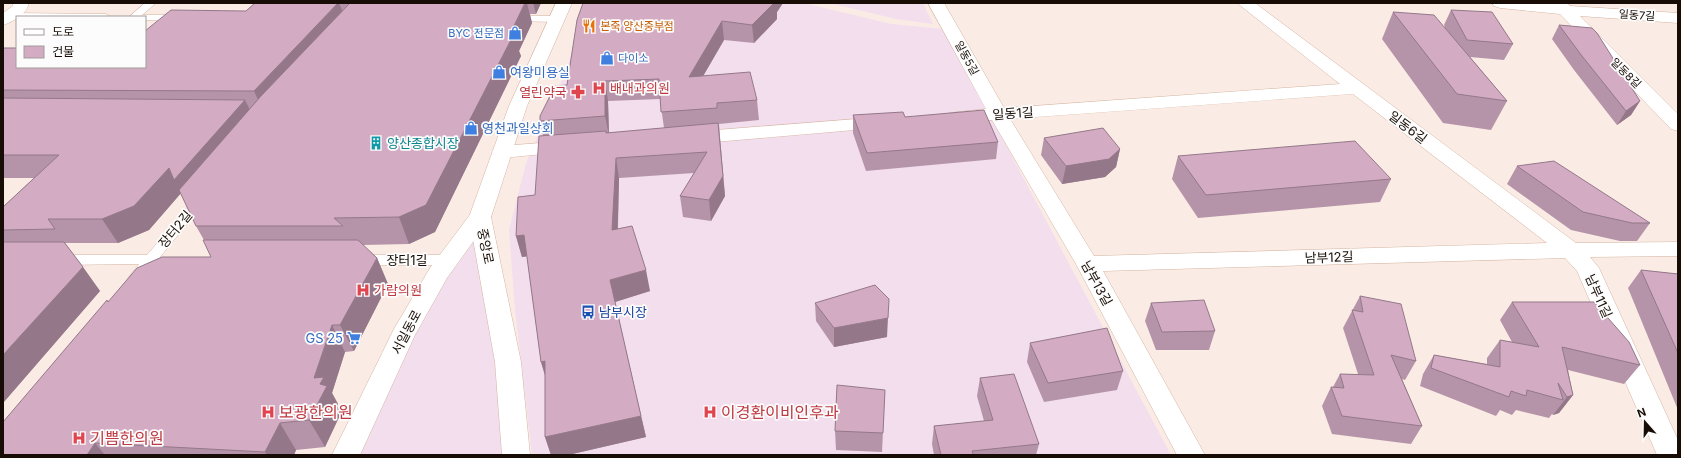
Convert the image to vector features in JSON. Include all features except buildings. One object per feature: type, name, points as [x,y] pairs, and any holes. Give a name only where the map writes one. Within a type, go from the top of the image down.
[{"type":"street","points":[[6,18],[20,8],[21,3]]},
{"type":"street","name":"일동5길","points":[[936,3],[998,114]]},
{"type":"street","name":"일동6길","points":[[1245,3],[1571,250]]},
{"type":"street","name":"일동7길","points":[[1500,3],[1561,6],[1678,18]]},
{"type":"street","name":"일동8길","points":[[1561,6],[1678,125]]},
{"type":"street","name":"중앙로","points":[[516,455],[508,362],[480,217],[518,106],[560,11]]},
{"type":"street","name":"일동1길","points":[[935,118],[1357,88]]},
{"type":"street","name":"남부13길","points":[[998,114],[1087,264],[1192,455]]},
{"type":"street","points":[[675,139],[896,122]]},
{"type":"street","points":[[502,152],[581,146]]},
{"type":"street","name":"서일동로","points":[[346,455],[403,335],[438,274],[480,217]]},
{"type":"street","name":"남부12길","points":[[1087,264],[1571,250],[1678,249]]},
{"type":"street","name":"남부11길","points":[[1571,250],[1587,268],[1671,455]]},
{"type":"lane","points":[[135,16],[150,3]]},
{"type":"lane","points":[[501,19],[560,11]]},
{"type":"lane","points":[[146,17],[192,18]]},
{"type":"lane","points":[[6,18],[16,18]]},
{"type":"lane","name":"장터2길","points":[[150,259],[209,188]]},
{"type":"lane","points":[[125,290],[150,259]]},
{"type":"lane","points":[[50,260],[166,259]]},
{"type":"lane","name":"장터1길","points":[[346,260],[448,260]]},
{"type":"shaded area","points":[[804,3],[891,24],[944,29],[1171,455],[532,455],[515,310],[509,230],[526,163],[567,68],[586,4]]},
{"type":"shaded area","points":[[829,3],[923,3],[933,24],[896,19]]},
{"type":"shaded area","points":[[475,235],[500,362],[507,455],[360,455],[441,278]]},
{"type":"place","name":"본죽 양산중부점","points":[[589,26]]},
{"type":"place","name":"BYC 전문점","points":[[515,33]]},
{"type":"place","name":"다이소","points":[[607,58]]},
{"type":"place","name":"여왕미용실","points":[[499,72]]},
{"type":"place","name":"배내과의원","points":[[599,88]]},
{"type":"place","name":"열린약국","points":[[578,92]]},
{"type":"place","name":"영천과일상회","points":[[471,128]]},
{"type":"place","name":"양산종합시장","points":[[376,143]]},
{"type":"place","name":"가람의원","points":[[363,290]]},
{"type":"place","name":"남부시장","points":[[588,312]]},
{"type":"place","name":"GS 25","points":[[354,338]]},
{"type":"place","name":"보광한의원","points":[[268,412]]},
{"type":"place","name":"이경환이비인후과","points":[[710,412]]},
{"type":"place","name":"기쁨한의원","points":[[79,438]]}]
